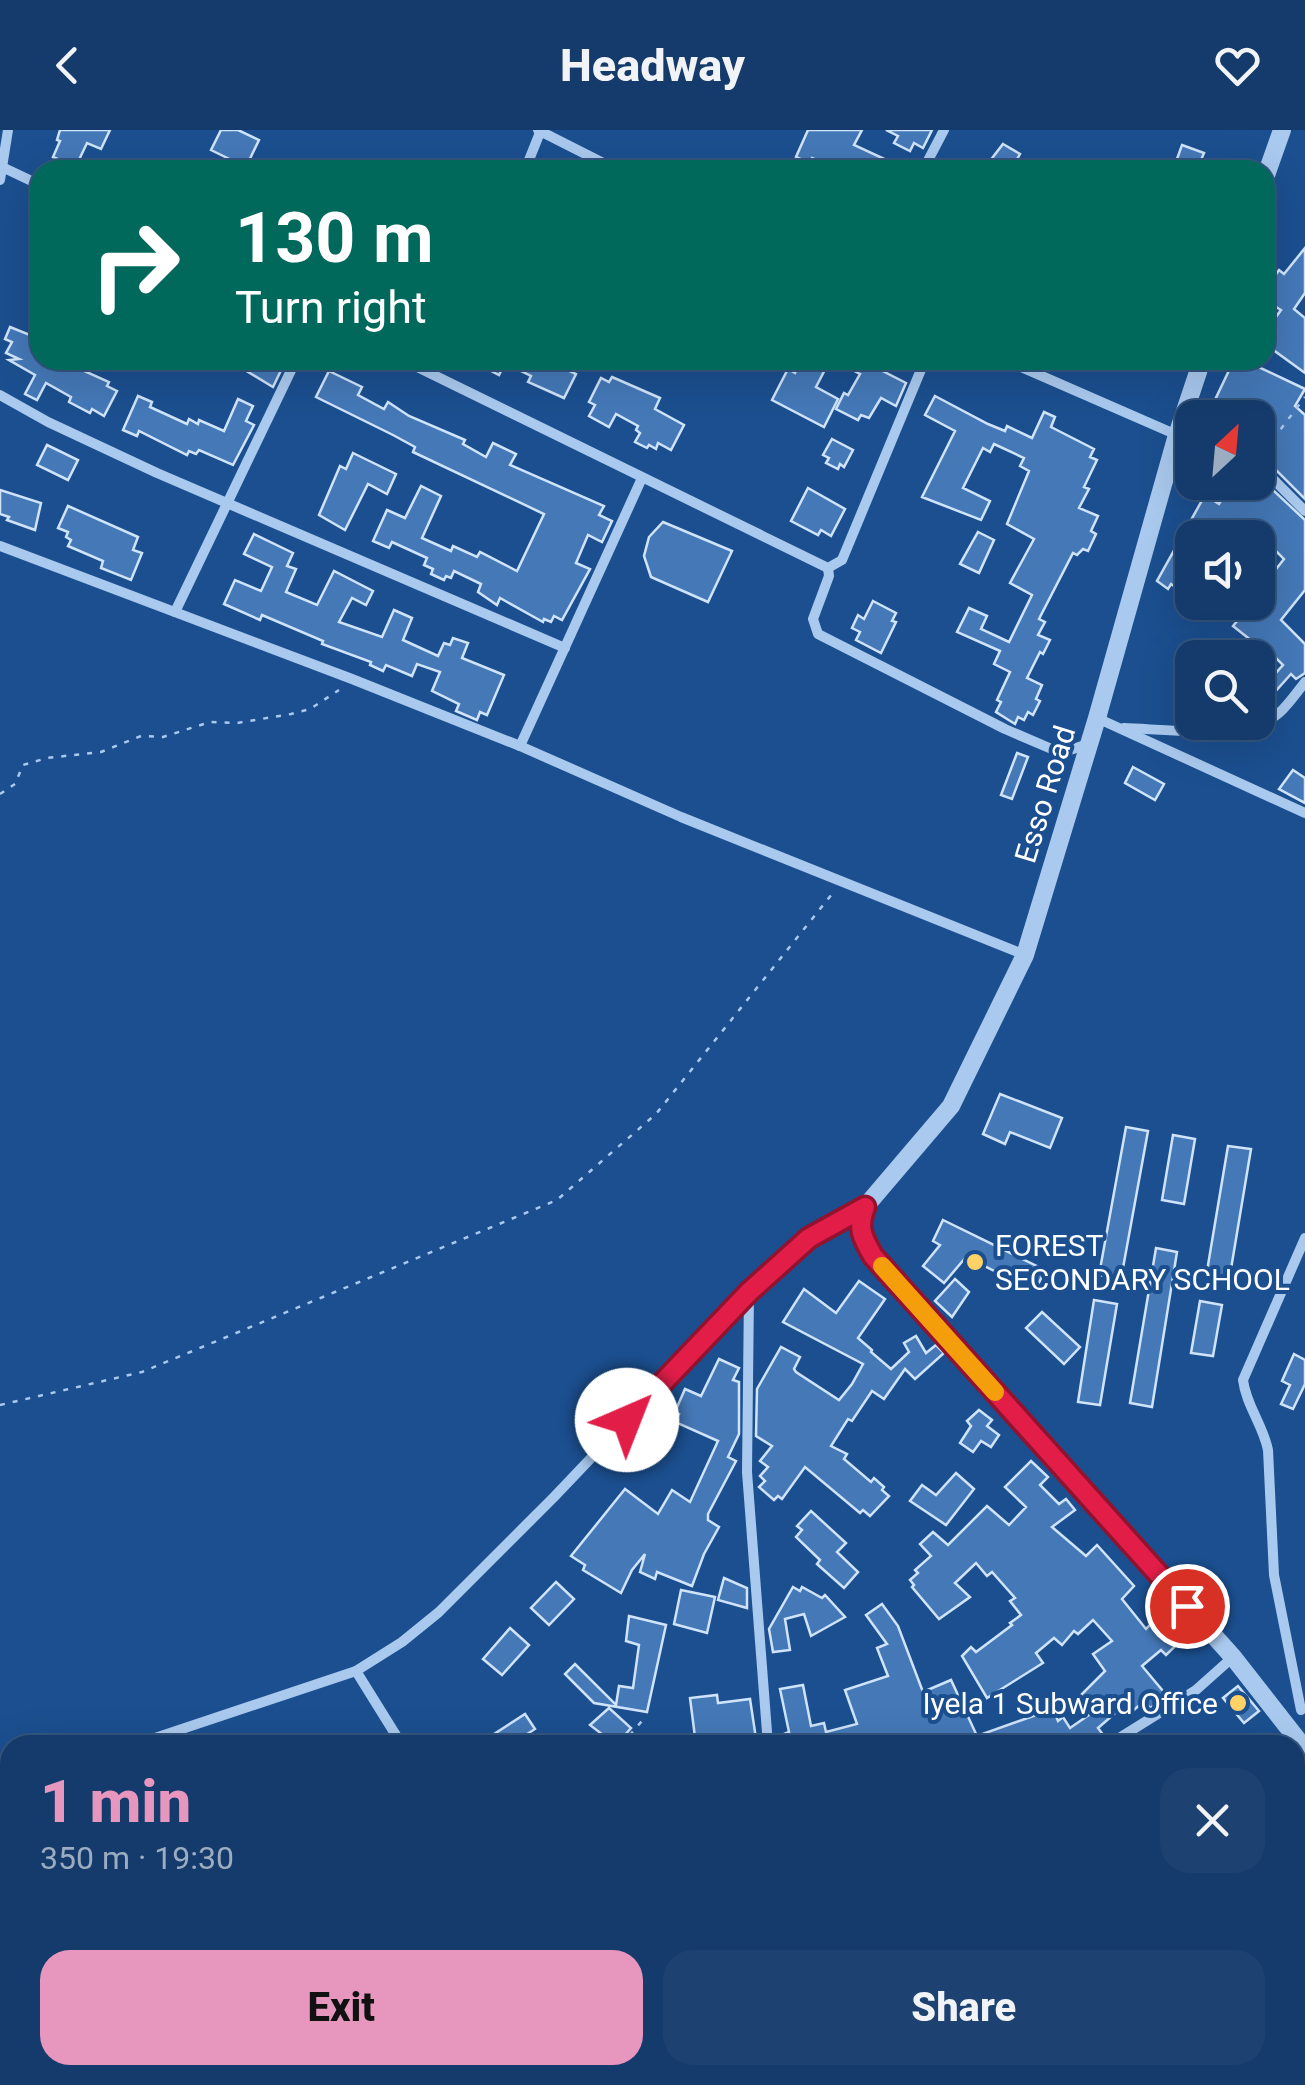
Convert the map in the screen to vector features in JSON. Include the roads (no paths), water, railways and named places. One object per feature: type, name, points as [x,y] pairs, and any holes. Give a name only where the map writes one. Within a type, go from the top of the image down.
[{"type":"street","points":[[0,180],[8,130]]},
{"type":"street","points":[[528,160],[540,130],[598,160]]},
{"type":"street","points":[[928,160],[944,130]]},
{"type":"street","points":[[1271,160],[1282,130]]},
{"type":"street","points":[[2,167],[30,180]]},
{"type":"street","points":[[175,612],[291,370]]},
{"type":"street","points":[[425,370],[828,568]]},
{"type":"street","points":[[434,374],[436,370]]},
{"type":"street","points":[[828,568],[842,560],[921,370]]},
{"type":"street","points":[[1034,370],[1175,421]]},
{"type":"street","name":"Esso Road","points":[[1191,400],[1199,370]]},
{"type":"street","points":[[0,395],[48,422],[565,648]]},
{"type":"street","name":"Esso Road","points":[[865,1207],[951,1106],[1025,955],[1175,454]]},
{"type":"street","points":[[520,746],[642,478]]},
{"type":"street","points":[[1275,479],[1305,511]]},
{"type":"street","points":[[0,546],[352,678],[520,746],[681,818],[1025,955]]},
{"type":"street","points":[[828,568],[830,576],[813,619],[818,634],[1054,750],[1089,744]]},
{"type":"street","points":[[1119,728],[1228,730],[1256,725],[1278,714],[1305,682]]},
{"type":"street","points":[[1097,718],[1305,813]]},
{"type":"street","points":[[164,1735],[356,1671],[402,1642],[439,1612],[749,1292],[809,1238],[865,1207]]},
{"type":"street","points":[[865,1207],[861,1236],[873,1256],[1233,1657],[1293,1735]]},
{"type":"street","points":[[1284,1724],[1303,1708],[1274,1575],[1268,1450],[1264,1430],[1248,1403],[1242,1380],[1305,1238]]},
{"type":"street","points":[[749,1292],[747,1472],[767,1735]]},
{"type":"street","points":[[1124,1735],[1196,1690],[1233,1657]]},
{"type":"street","points":[[356,1671],[396,1735]]},
{"type":"place","name":"FOREST SECONDARY SCHOOL","points":[[975,1262]]},
{"type":"place","name":"Iyela 1 Subward Office","points":[[1238,1703]]}]
